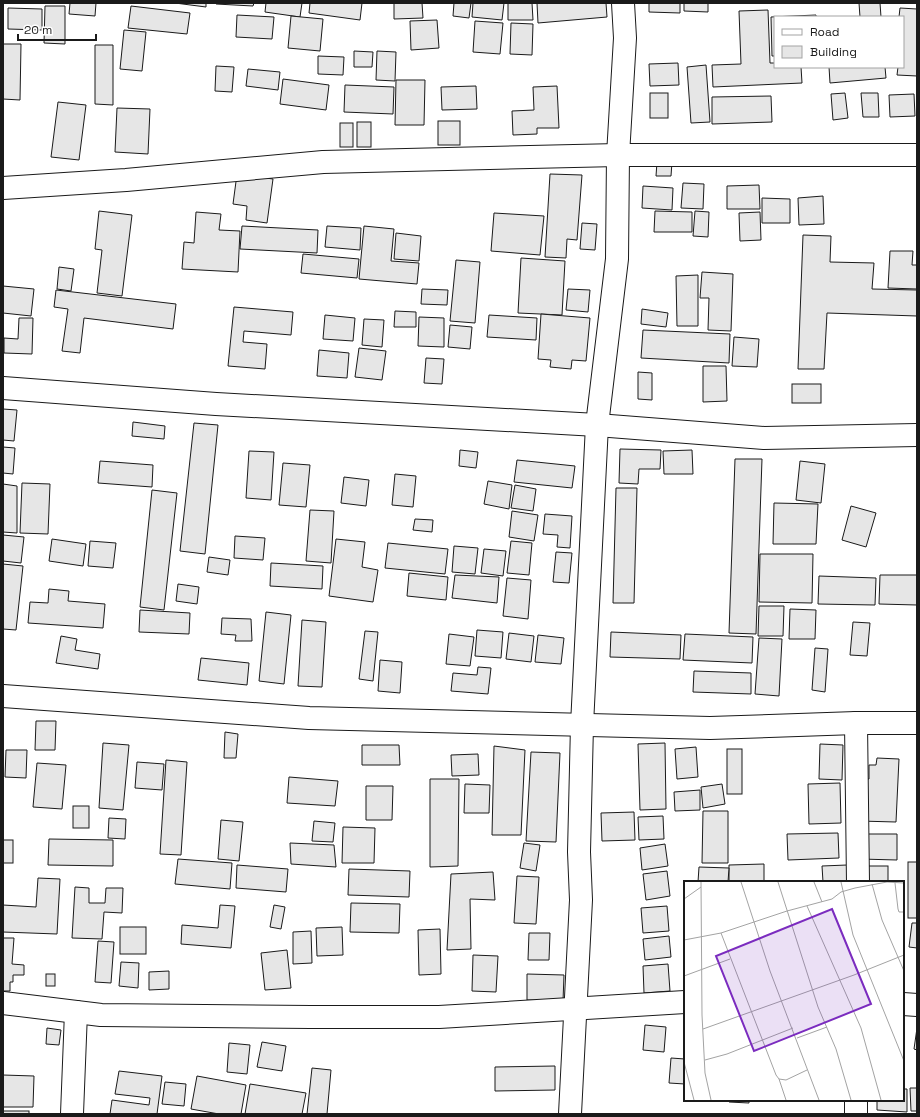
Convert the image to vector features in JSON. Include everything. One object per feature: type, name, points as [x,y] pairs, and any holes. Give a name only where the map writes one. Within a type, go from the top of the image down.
[{"type":"street","points":[[570,1114],[581,900],[579,852],[582,725],[597,425],[618,258],[618,155],[625,38],[623,3]]},
{"type":"street","points":[[3,188],[126,180],[323,162],[618,155],[917,155]]},
{"type":"street","points":[[3,388],[216,404],[597,425],[764,438],[917,435]]},
{"type":"street","points":[[3,696],[309,718],[710,728],[856,723],[917,723]]},
{"type":"street","points":[[856,723],[858,881]]},
{"type":"street","points":[[3,1004],[100,1015],[424,1017],[684,1002]]},
{"type":"street","points":[[904,1004],[917,1005]]},
{"type":"street","points":[[72,1114],[76,1012]]},
{"type":"street","points":[[856,1101],[856,1114]]},
{"type":"building","points":[[70,3],[96,3],[95,16],[69,14]]},
{"type":"building","points":[[175,3],[206,3],[206,7]]},
{"type":"building","points":[[216,3],[254,3],[253,6]]},
{"type":"building","points":[[266,3],[302,3],[300,17],[265,12]]},
{"type":"building","points":[[310,3],[362,3],[360,20],[309,13]]},
{"type":"building","points":[[394,3],[422,3],[423,18],[394,19]]},
{"type":"building","points":[[454,3],[471,3],[469,18],[453,16]]},
{"type":"building","points":[[473,3],[504,3],[502,20],[472,17]]},
{"type":"building","points":[[508,3],[532,3],[533,20],[508,20]]},
{"type":"building","points":[[537,3],[606,3],[607,17],[538,23]]},
{"type":"building","points":[[649,3],[680,3],[680,13],[649,12]]},
{"type":"building","points":[[684,3],[708,3],[708,12],[684,11]]},
{"type":"building","points":[[859,3],[880,3],[881,16],[860,16]]},
{"type":"building","points":[[45,6],[65,6],[65,44],[44,43]]},
{"type":"building","points":[[131,6],[190,13],[187,34],[128,28]]},
{"type":"building","points":[[8,8],[42,9],[42,30],[8,29]]},
{"type":"building","points":[[900,8],[917,9],[917,76],[897,75],[898,68],[904,68],[904,16],[899,16]]},
{"type":"building","points":[[768,10],[770,63],[774,63],[774,68],[801,68],[802,83],[713,87],[712,65],[741,64],[739,11]]},
{"type":"building","points":[[237,15],[274,17],[272,39],[236,37]]},
{"type":"building","points":[[816,15],[816,16],[794,16]]},
{"type":"building","points":[[291,16],[323,19],[320,51],[288,48]]},
{"type":"building","points":[[771,17],[774,17],[774,56],[772,56]]},
{"type":"building","points":[[437,20],[439,48],[411,50],[410,21]]},
{"type":"building","points":[[475,21],[503,23],[500,54],[473,52]]},
{"type":"building","points":[[511,23],[533,24],[532,55],[510,54]]},
{"type":"building","points":[[124,30],[146,32],[142,71],[120,69]]},
{"type":"building","points":[[3,44],[21,44],[20,100],[3,99]]},
{"type":"building","points":[[95,45],[113,45],[113,105],[95,104]]},
{"type":"building","points":[[354,51],[373,52],[372,67],[354,67]]},
{"type":"building","points":[[377,51],[396,52],[395,81],[376,80]]},
{"type":"building","points":[[318,56],[344,57],[343,75],[318,74]]},
{"type":"building","points":[[678,63],[679,85],[650,86],[649,64]]},
{"type":"building","points":[[706,65],[710,122],[691,123],[687,67]]},
{"type":"building","points":[[216,66],[234,67],[232,92],[215,91]]},
{"type":"building","points":[[829,68],[885,68],[886,78],[830,83]]},
{"type":"building","points":[[248,69],[280,72],[278,90],[246,86]]},
{"type":"building","points":[[283,79],[329,85],[326,110],[280,104]]},
{"type":"building","points":[[396,80],[425,80],[424,125],[395,125]]},
{"type":"building","points":[[345,85],[394,87],[393,114],[344,112]]},
{"type":"building","points":[[476,86],[477,109],[442,110],[441,87]]},
{"type":"building","points":[[557,86],[559,128],[537,128],[537,134],[513,135],[512,111],[534,110],[533,87]]},
{"type":"building","points":[[650,93],[668,93],[668,118],[650,118]]},
{"type":"building","points":[[845,93],[848,118],[833,120],[831,94]]},
{"type":"building","points":[[861,93],[878,93],[879,117],[863,117]]},
{"type":"building","points":[[914,94],[915,116],[890,117],[889,95]]},
{"type":"building","points":[[771,96],[772,122],[712,124],[712,97]]},
{"type":"building","points":[[58,102],[86,105],[79,160],[51,157]]},
{"type":"building","points":[[117,108],[150,109],[148,154],[115,152]]},
{"type":"building","points":[[438,121],[460,121],[460,145],[438,145]]},
{"type":"building","points":[[357,122],[371,122],[371,147],[357,147]]},
{"type":"building","points":[[340,123],[353,123],[353,147],[340,147]]},
{"type":"building","points":[[657,162],[672,162],[671,176],[656,176]]},
{"type":"building","points":[[237,174],[273,179],[267,223],[246,220],[247,206],[233,204]]},
{"type":"building","points":[[550,174],[582,175],[577,240],[567,239],[566,258],[545,257]]},
{"type":"building","points":[[683,183],[704,184],[703,209],[681,208]]},
{"type":"building","points":[[759,185],[760,209],[727,209],[727,186]]},
{"type":"building","points":[[643,186],[673,188],[672,210],[642,208]]},
{"type":"building","points":[[823,196],[824,224],[799,225],[798,198]]},
{"type":"building","points":[[762,198],[790,199],[790,223],[762,223]]},
{"type":"building","points":[[99,211],[132,215],[122,296],[97,293],[102,250],[95,249]]},
{"type":"building","points":[[655,211],[692,212],[692,232],[654,232]]},
{"type":"building","points":[[695,211],[709,212],[708,237],[693,236]]},
{"type":"building","points":[[196,212],[221,214],[219,230],[240,231],[238,272],[182,269],[184,242],[194,243]]},
{"type":"building","points":[[760,212],[761,240],[740,241],[739,213]]},
{"type":"building","points":[[494,213],[544,216],[540,255],[491,251]]},
{"type":"building","points":[[582,223],[597,224],[595,250],[580,249]]},
{"type":"building","points":[[242,226],[318,230],[317,253],[240,249]]},
{"type":"building","points":[[327,226],[361,228],[360,250],[325,247]]},
{"type":"building","points":[[364,226],[394,229],[391,261],[419,263],[417,284],[359,279]]},
{"type":"building","points":[[396,233],[421,236],[419,261],[394,259]]},
{"type":"building","points":[[803,235],[831,236],[830,262],[874,263],[872,289],[917,290],[917,316],[827,313],[824,369],[798,369]]},
{"type":"building","points":[[890,251],[913,251],[912,265],[917,265],[917,289],[888,288]]},
{"type":"building","points":[[303,254],[359,259],[357,278],[301,273]]},
{"type":"building","points":[[521,258],[565,261],[562,315],[518,313]]},
{"type":"building","points":[[456,260],[480,262],[475,323],[450,321]]},
{"type":"building","points":[[59,267],[74,269],[71,291],[57,289]]},
{"type":"building","points":[[702,272],[733,274],[731,331],[708,330],[709,298],[700,298]]},
{"type":"building","points":[[698,275],[698,326],[677,326],[676,276]]},
{"type":"building","points":[[3,286],[34,289],[31,316],[3,313]]},
{"type":"building","points":[[422,289],[448,290],[447,305],[421,304]]},
{"type":"building","points":[[568,289],[590,290],[588,312],[566,310]]},
{"type":"building","points":[[56,290],[176,304],[173,329],[84,318],[80,353],[62,351],[68,309],[54,307]]},
{"type":"building","points":[[234,307],[293,312],[291,335],[244,331],[243,342],[267,344],[265,369],[228,366]]},
{"type":"building","points":[[642,309],[668,313],[666,327],[641,324]]},
{"type":"building","points":[[395,311],[416,312],[416,327],[394,327]]},
{"type":"building","points":[[541,314],[590,318],[586,361],[572,360],[571,369],[550,367],[551,360],[538,359]]},
{"type":"building","points":[[325,315],[355,318],[353,341],[323,339]]},
{"type":"building","points":[[489,315],[537,318],[536,340],[487,337]]},
{"type":"building","points":[[419,317],[444,318],[444,347],[418,346]]},
{"type":"building","points":[[19,318],[33,318],[32,354],[4,353],[4,338],[18,339]]},
{"type":"building","points":[[364,319],[384,320],[382,347],[362,345]]},
{"type":"building","points":[[450,325],[472,327],[470,349],[448,347]]},
{"type":"building","points":[[643,330],[730,334],[729,363],[641,358]]},
{"type":"building","points":[[734,337],[759,339],[757,367],[732,366]]},
{"type":"building","points":[[359,348],[386,351],[382,380],[355,377]]},
{"type":"building","points":[[319,350],[349,353],[347,378],[317,376]]},
{"type":"building","points":[[426,358],[444,359],[442,384],[424,383]]},
{"type":"building","points":[[703,366],[726,366],[727,401],[703,402]]},
{"type":"building","points":[[638,372],[652,373],[652,400],[638,399]]},
{"type":"building","points":[[792,384],[821,384],[821,403],[792,403]]},
{"type":"building","points":[[3,409],[17,410],[14,441],[3,440]]},
{"type":"building","points":[[133,422],[165,426],[164,439],[132,436]]},
{"type":"building","points":[[194,423],[218,425],[205,554],[180,551]]},
{"type":"building","points":[[3,447],[15,448],[13,474],[3,473]]},
{"type":"building","points":[[620,449],[661,450],[660,469],[639,469],[638,484],[619,483]]},
{"type":"building","points":[[460,450],[478,452],[476,468],[459,466]]},
{"type":"building","points":[[692,450],[693,474],[664,474],[663,451]]},
{"type":"building","points":[[249,451],[274,452],[271,500],[246,498]]},
{"type":"building","points":[[735,459],[762,459],[756,634],[729,633]]},
{"type":"building","points":[[517,460],[575,466],[572,488],[514,482]]},
{"type":"building","points":[[100,461],[153,465],[152,487],[98,483]]},
{"type":"building","points":[[800,461],[825,464],[821,503],[796,500]]},
{"type":"building","points":[[283,463],[310,465],[306,507],[279,505]]},
{"type":"building","points":[[395,474],[416,476],[413,507],[392,505]]},
{"type":"building","points":[[344,477],[369,480],[366,506],[341,503]]},
{"type":"building","points":[[488,481],[512,485],[509,509],[484,504]]},
{"type":"building","points":[[22,483],[50,484],[48,534],[20,533]]},
{"type":"building","points":[[3,484],[17,486],[17,533],[3,532]]},
{"type":"building","points":[[515,485],[536,489],[533,511],[511,508]]},
{"type":"building","points":[[616,488],[637,488],[634,603],[613,603]]},
{"type":"building","points":[[152,490],[177,493],[164,610],[140,607]]},
{"type":"building","points":[[774,503],[818,504],[816,544],[773,544]]},
{"type":"building","points":[[851,506],[876,513],[866,547],[842,540]]},
{"type":"building","points":[[310,510],[334,511],[331,563],[306,561]]},
{"type":"building","points":[[512,511],[538,515],[534,541],[509,537]]},
{"type":"building","points":[[545,514],[572,516],[570,548],[557,547],[558,535],[543,534]]},
{"type":"building","points":[[415,519],[433,520],[432,532],[413,530]]},
{"type":"building","points":[[3,535],[24,537],[21,563],[3,561]]},
{"type":"building","points":[[235,536],[265,538],[263,560],[234,558]]},
{"type":"building","points":[[52,539],[86,544],[83,566],[49,561]]},
{"type":"building","points":[[336,539],[365,542],[362,567],[378,570],[373,602],[329,596]]},
{"type":"building","points":[[90,541],[116,543],[113,568],[88,566]]},
{"type":"building","points":[[511,541],[532,543],[529,575],[507,573]]},
{"type":"building","points":[[388,543],[448,549],[445,574],[385,568]]},
{"type":"building","points":[[454,546],[478,548],[475,574],[452,572]]},
{"type":"building","points":[[484,549],[506,551],[503,576],[481,573]]},
{"type":"building","points":[[556,552],[572,553],[569,583],[553,582]]},
{"type":"building","points":[[760,554],[813,554],[812,603],[759,602]]},
{"type":"building","points":[[209,557],[230,560],[228,575],[207,572]]},
{"type":"building","points":[[271,563],[323,566],[322,589],[270,586]]},
{"type":"building","points":[[3,564],[23,566],[16,630],[3,629]]},
{"type":"building","points":[[409,573],[448,577],[446,600],[407,596]]},
{"type":"building","points":[[455,575],[499,577],[497,603],[452,598]]},
{"type":"building","points":[[880,575],[917,575],[917,605],[879,604]]},
{"type":"building","points":[[819,576],[876,578],[875,605],[818,604]]},
{"type":"building","points":[[507,578],[531,580],[528,619],[503,616]]},
{"type":"building","points":[[178,584],[199,587],[197,604],[176,601]]},
{"type":"building","points":[[49,589],[69,591],[68,601],[105,604],[103,628],[28,623],[30,602],[48,603]]},
{"type":"building","points":[[759,606],[784,606],[783,636],[758,636]]},
{"type":"building","points":[[790,609],[816,610],[815,639],[789,639]]},
{"type":"building","points":[[140,610],[190,613],[189,634],[139,632]]},
{"type":"building","points":[[266,612],[291,615],[284,684],[259,681]]},
{"type":"building","points":[[222,618],[251,619],[252,641],[235,641],[236,635],[221,634]]},
{"type":"building","points":[[302,620],[326,622],[322,687],[298,686]]},
{"type":"building","points":[[853,622],[870,623],[867,656],[850,655]]},
{"type":"building","points":[[477,630],[503,632],[501,658],[475,656]]},
{"type":"building","points":[[365,631],[378,632],[373,681],[359,679]]},
{"type":"building","points":[[611,632],[681,635],[680,659],[610,657]]},
{"type":"building","points":[[509,633],[534,636],[531,662],[506,659]]},
{"type":"building","points":[[449,634],[474,637],[470,666],[446,664]]},
{"type":"building","points":[[685,634],[753,637],[752,663],[683,660]]},
{"type":"building","points":[[538,635],[564,638],[561,664],[535,662]]},
{"type":"building","points":[[61,636],[77,639],[75,650],[100,654],[98,669],[56,663]]},
{"type":"building","points":[[759,638],[782,639],[779,696],[755,694]]},
{"type":"building","points":[[815,648],[828,649],[825,692],[812,690]]},
{"type":"building","points":[[201,658],[249,663],[247,685],[198,680]]},
{"type":"building","points":[[380,660],[402,662],[400,693],[378,691]]},
{"type":"building","points":[[478,667],[491,668],[488,694],[451,691],[453,673],[477,675]]},
{"type":"building","points":[[694,671],[751,673],[751,694],[693,692]]},
{"type":"building","points":[[36,721],[56,721],[55,750],[35,750]]},
{"type":"building","points":[[225,732],[238,734],[236,758],[224,758]]},
{"type":"building","points":[[103,743],[129,745],[123,810],[99,808]]},
{"type":"building","points":[[665,743],[666,809],[640,810],[638,744]]},
{"type":"building","points":[[820,744],[843,745],[842,780],[819,779]]},
{"type":"building","points":[[362,745],[399,745],[400,765],[362,765]]},
{"type":"building","points":[[494,746],[525,750],[521,835],[492,835]]},
{"type":"building","points":[[696,747],[698,777],[677,779],[675,749]]},
{"type":"building","points":[[727,749],[742,749],[742,794],[727,794]]},
{"type":"building","points":[[6,750],[27,750],[26,778],[5,777]]},
{"type":"building","points":[[531,752],[560,753],[556,842],[526,841]]},
{"type":"building","points":[[478,754],[479,775],[452,776],[451,755]]},
{"type":"building","points":[[877,758],[899,759],[896,822],[859,821],[860,779],[869,779],[869,765],[876,765]]},
{"type":"building","points":[[166,760],[187,762],[181,855],[160,854]]},
{"type":"building","points":[[137,762],[164,764],[162,790],[135,788]]},
{"type":"building","points":[[37,763],[66,765],[62,809],[33,807]]},
{"type":"building","points":[[289,777],[338,781],[335,806],[287,803]]},
{"type":"building","points":[[430,779],[459,779],[458,866],[430,867]]},
{"type":"building","points":[[840,783],[841,823],[809,824],[808,784]]},
{"type":"building","points":[[465,784],[490,785],[489,813],[464,813]]},
{"type":"building","points":[[722,784],[725,804],[703,808],[701,787]]},
{"type":"building","points":[[366,786],[393,786],[392,820],[366,820]]},
{"type":"building","points":[[700,790],[700,810],[675,811],[674,792]]},
{"type":"building","points":[[73,806],[89,806],[89,828],[73,828]]},
{"type":"building","points":[[703,811],[728,811],[728,863],[702,863]]},
{"type":"building","points":[[634,812],[635,840],[602,841],[601,813]]},
{"type":"building","points":[[663,816],[664,839],[639,840],[638,817]]},
{"type":"building","points":[[109,818],[126,819],[125,839],[108,838]]},
{"type":"building","points":[[221,820],[243,822],[239,861],[218,859]]},
{"type":"building","points":[[314,821],[335,823],[333,842],[312,841]]},
{"type":"building","points":[[343,827],[375,828],[374,863],[342,863]]},
{"type":"building","points":[[838,833],[839,858],[788,860],[787,834]]},
{"type":"building","points":[[860,834],[897,834],[897,860],[860,859]]},
{"type":"building","points":[[49,839],[113,840],[113,866],[48,865]]},
{"type":"building","points":[[3,840],[13,840],[13,863],[3,863]]},
{"type":"building","points":[[290,843],[334,845],[336,867],[291,864]]},
{"type":"building","points":[[524,843],[540,845],[536,871],[520,868]]},
{"type":"building","points":[[665,844],[668,866],[642,870],[640,848]]},
{"type":"building","points":[[178,859],[232,863],[230,889],[175,884]]},
{"type":"building","points":[[908,862],[917,862],[917,918],[908,918]]},
{"type":"building","points":[[764,864],[764,881],[729,881],[729,865]]},
{"type":"building","points":[[237,865],[288,869],[286,892],[236,888]]},
{"type":"building","points":[[847,865],[847,881],[823,881],[822,866]]},
{"type":"building","points":[[861,866],[888,866],[888,881],[861,881]]},
{"type":"building","points":[[699,867],[729,868],[728,881],[698,881]]},
{"type":"building","points":[[349,869],[410,871],[409,897],[348,895]]},
{"type":"building","points":[[667,871],[670,896],[646,900],[643,874]]},
{"type":"building","points":[[493,872],[495,900],[470,899],[471,949],[447,950],[451,874]]},
{"type":"building","points":[[517,876],[539,877],[536,924],[514,923]]},
{"type":"building","points":[[38,878],[60,879],[57,934],[3,932],[3,905],[36,907]]},
{"type":"building","points":[[75,887],[89,888],[89,903],[105,903],[106,888],[123,888],[122,913],[104,912],[102,939],[72,938]]},
{"type":"building","points":[[351,903],[400,904],[399,933],[350,932]]},
{"type":"building","points":[[220,905],[235,906],[231,948],[181,944],[182,925],[218,928]]},
{"type":"building","points":[[274,905],[285,907],[281,929],[270,927]]},
{"type":"building","points":[[667,906],[669,931],[643,933],[641,908]]},
{"type":"building","points":[[912,923],[917,923],[917,948],[909,947]]},
{"type":"building","points":[[120,927],[146,927],[146,954],[120,954]]},
{"type":"building","points":[[342,927],[343,955],[317,956],[316,928]]},
{"type":"building","points":[[440,929],[441,974],[419,975],[418,930]]},
{"type":"building","points":[[311,931],[312,963],[293,964],[293,932]]},
{"type":"building","points":[[529,933],[550,933],[549,960],[528,960]]},
{"type":"building","points":[[669,936],[671,957],[645,960],[643,939]]},
{"type":"building","points":[[3,938],[14,938],[12,964],[24,965],[24,975],[13,975],[13,982],[10,982],[10,991],[3,991]]},
{"type":"building","points":[[98,941],[114,942],[111,983],[95,982]]},
{"type":"building","points":[[287,950],[291,988],[265,990],[261,953]]},
{"type":"building","points":[[473,955],[498,956],[496,992],[472,991]]},
{"type":"building","points":[[121,962],[139,963],[138,988],[119,986]]},
{"type":"building","points":[[668,964],[670,991],[644,993],[643,966]]},
{"type":"building","points":[[169,971],[169,989],[149,990],[149,972]]},
{"type":"building","points":[[46,974],[55,974],[55,986],[46,986]]},
{"type":"building","points":[[527,974],[564,975],[563,1001],[527,1000]]},
{"type":"building","points":[[645,1025],[666,1027],[664,1052],[643,1050]]},
{"type":"building","points":[[47,1028],[61,1030],[59,1045],[46,1044]]},
{"type":"building","points":[[917,1028],[917,1050],[914,1049]]},
{"type":"building","points":[[262,1042],[286,1046],[282,1071],[257,1067]]},
{"type":"building","points":[[229,1043],[250,1045],[247,1074],[227,1072]]},
{"type":"building","points":[[671,1058],[684,1059],[684,1084],[669,1083]]},
{"type":"building","points":[[555,1066],[555,1090],[495,1091],[495,1067]]},
{"type":"building","points":[[312,1068],[331,1070],[327,1114],[307,1114]]},
{"type":"building","points":[[119,1071],[162,1076],[157,1114],[110,1114],[112,1100],[149,1105],[150,1098],[115,1094]]},
{"type":"building","points":[[3,1075],[34,1076],[33,1107],[3,1107]]},
{"type":"building","points":[[197,1076],[246,1085],[241,1114],[219,1114],[191,1109]]},
{"type":"building","points":[[165,1082],[186,1084],[184,1106],[162,1104]]},
{"type":"building","points":[[250,1084],[306,1093],[302,1114],[245,1114]]},
{"type":"building","points":[[910,1088],[917,1088],[917,1111],[911,1111]]},
{"type":"building","points":[[904,1089],[907,1089],[907,1112],[877,1110],[877,1101],[904,1101]]},
{"type":"building","points":[[749,1101],[749,1103],[729,1102]]},
{"type":"building","points":[[3,1111],[29,1111],[29,1114],[3,1114]]}]
